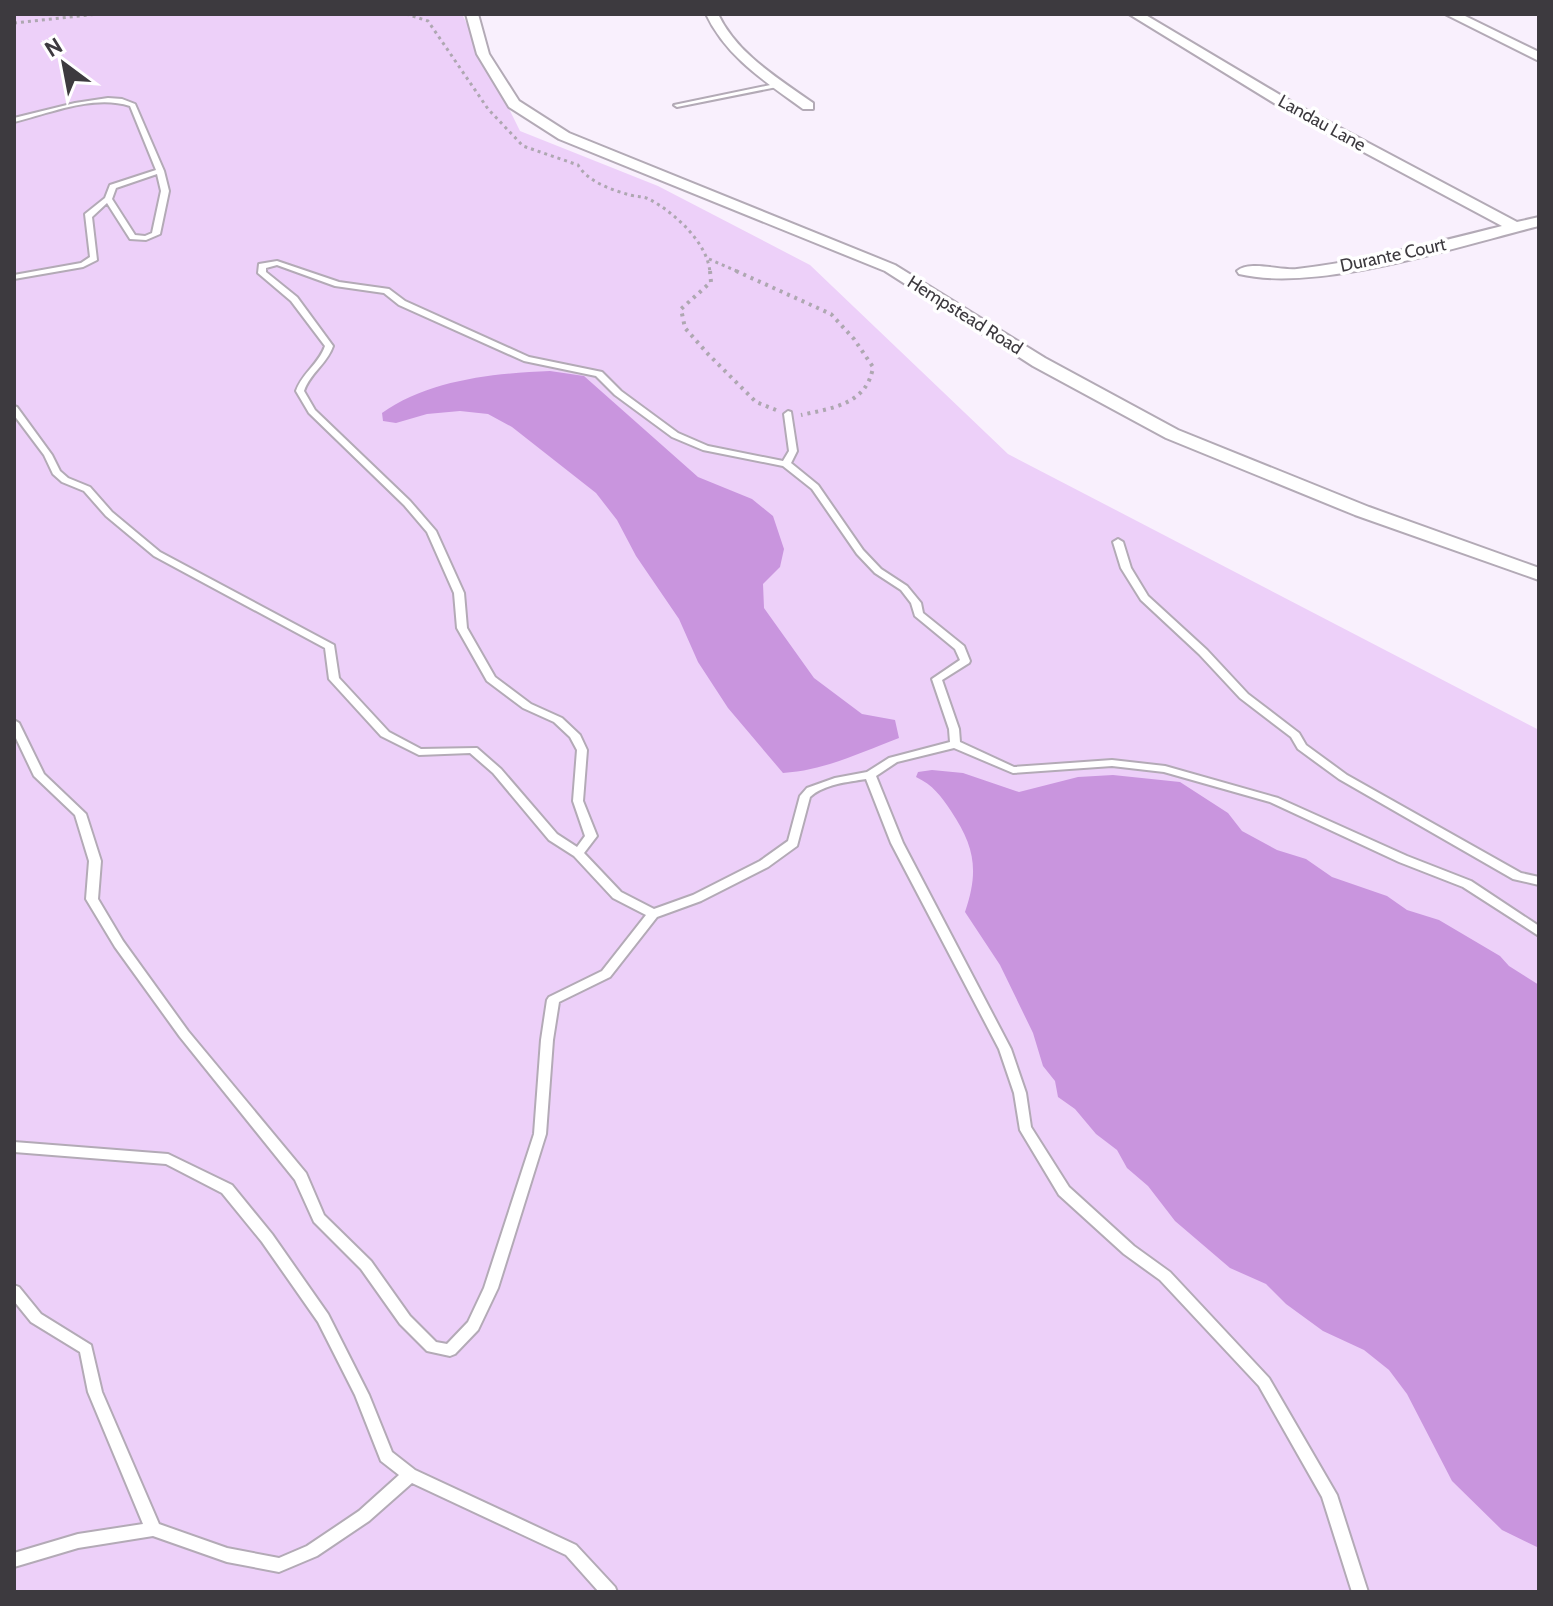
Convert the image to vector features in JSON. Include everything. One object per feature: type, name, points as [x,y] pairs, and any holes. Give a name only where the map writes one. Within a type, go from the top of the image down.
[{"type":"street","name":"Hempstead Road","points":[[472,14],[483,54],[514,104],[564,136],[890,268],[1093,393],[1172,434],[1362,511],[1539,574]]},
{"type":"street","points":[[712,14],[715,24],[748,61],[808,106]]},
{"type":"street","name":"Landau Lane","points":[[1135,14],[1292,108],[1513,226]]},
{"type":"street","points":[[1451,14],[1539,57]]},
{"type":"street","name":"Durante Court","points":[[1245,271],[1293,274],[1384,260],[1539,221]]},
{"type":"street","points":[[1509,563],[1539,553]]},
{"type":"lane","points":[[677,105],[780,85]]},
{"type":"lane","points":[[14,120],[101,102],[125,101],[133,105],[165,191],[156,234],[146,238],[133,237],[108,199]]},
{"type":"lane","points":[[14,277],[83,265],[94,258],[88,216],[108,199],[113,187],[160,171]]},
{"type":"lane","points":[[578,853],[591,836],[578,801],[582,750],[575,735],[558,720],[527,706],[491,679],[462,628],[459,593],[431,531],[407,503],[312,411],[300,391],[302,379],[327,357],[329,346],[294,299],[262,273],[262,266],[277,263],[338,284],[386,291],[402,303],[527,359],[599,374],[618,393],[675,435],[706,448],[786,464],[815,487],[860,552],[878,571],[904,588],[916,603],[918,614],[960,648],[965,661],[937,679],[954,729],[955,744]]},
{"type":"lane","points":[[14,409],[48,455],[56,472],[65,480],[87,489],[109,514],[157,554],[330,647],[334,679],[385,734],[419,752],[473,750],[497,771],[553,837],[578,853],[617,895],[653,914]]},
{"type":"lane","points":[[786,464],[793,451],[788,414]]},
{"type":"lane","points":[[1118,542],[1126,568],[1144,598],[1203,652],[1244,696],[1295,735],[1302,747],[1343,777],[1517,876],[1539,881]]},
{"type":"lane","points":[[14,723],[39,776],[80,814],[95,861],[92,899],[119,944],[184,1034],[301,1177],[319,1218],[366,1265],[405,1320],[432,1347],[450,1350],[473,1326],[491,1288],[540,1134],[553,1000],[606,974],[653,914],[697,898],[764,864],[793,843],[805,796],[811,790],[839,780],[870,775],[893,760],[955,744],[1013,770],[1112,763],[1165,769],[1274,800],[1403,859],[1467,884],[1539,932]]},
{"type":"lane","points":[[870,775],[897,843],[1005,1049],[1020,1093],[1025,1127],[1064,1191],[1129,1250],[1165,1276],[1264,1382],[1329,1495],[1360,1592]]},
{"type":"lane","points":[[14,1147],[168,1159],[227,1189],[267,1238],[323,1318],[362,1395],[386,1456],[410,1475],[571,1550],[609,1592]]},
{"type":"lane","points":[[14,1291],[36,1318],[86,1349],[95,1392],[153,1529]]},
{"type":"lane","points":[[14,1560],[78,1541],[153,1529],[227,1555],[279,1565],[312,1551],[364,1516],[410,1475]]},
{"type":"path","points":[[14,23],[98,14]]},
{"type":"path","points":[[406,14],[428,21],[488,109],[523,146],[578,165],[585,177],[604,185],[630,195],[646,197],[689,230],[709,259],[711,282],[681,309],[685,328],[756,402],[788,414],[804,415],[830,408],[868,388],[873,367],[854,339],[831,314],[709,259]]},
{"type":"shaded area","points":[[14,14],[462,14],[520,131],[658,186],[810,265],[1008,454],[1539,730],[1539,1592],[14,1592]]},
{"type":"shaded area","points":[[550,371],[584,376],[698,477],[752,499],[773,516],[784,549],[780,567],[763,584],[764,608],[814,678],[862,714],[895,720],[899,738],[828,765],[783,773],[728,708],[698,662],[679,619],[636,556],[617,520],[596,493],[512,427],[488,414],[460,411],[427,414],[396,423],[383,421],[382,413],[400,402],[441,386],[484,376]]},
{"type":"shaded area","points":[[918,772],[963,773],[1019,792],[1078,777],[1113,775],[1180,782],[1228,813],[1242,831],[1277,850],[1306,859],[1332,877],[1387,896],[1407,910],[1439,920],[1500,956],[1509,966],[1539,985],[1539,1548],[1502,1530],[1452,1481],[1407,1394],[1389,1370],[1364,1350],[1323,1331],[1286,1304],[1266,1284],[1230,1268],[1175,1221],[1148,1186],[1127,1168],[1117,1150],[1096,1134],[1075,1109],[1058,1097],[1055,1081],[1043,1066],[1033,1033],[1000,965],[965,912],[973,872],[970,848],[944,800],[932,787],[916,777]]}]
